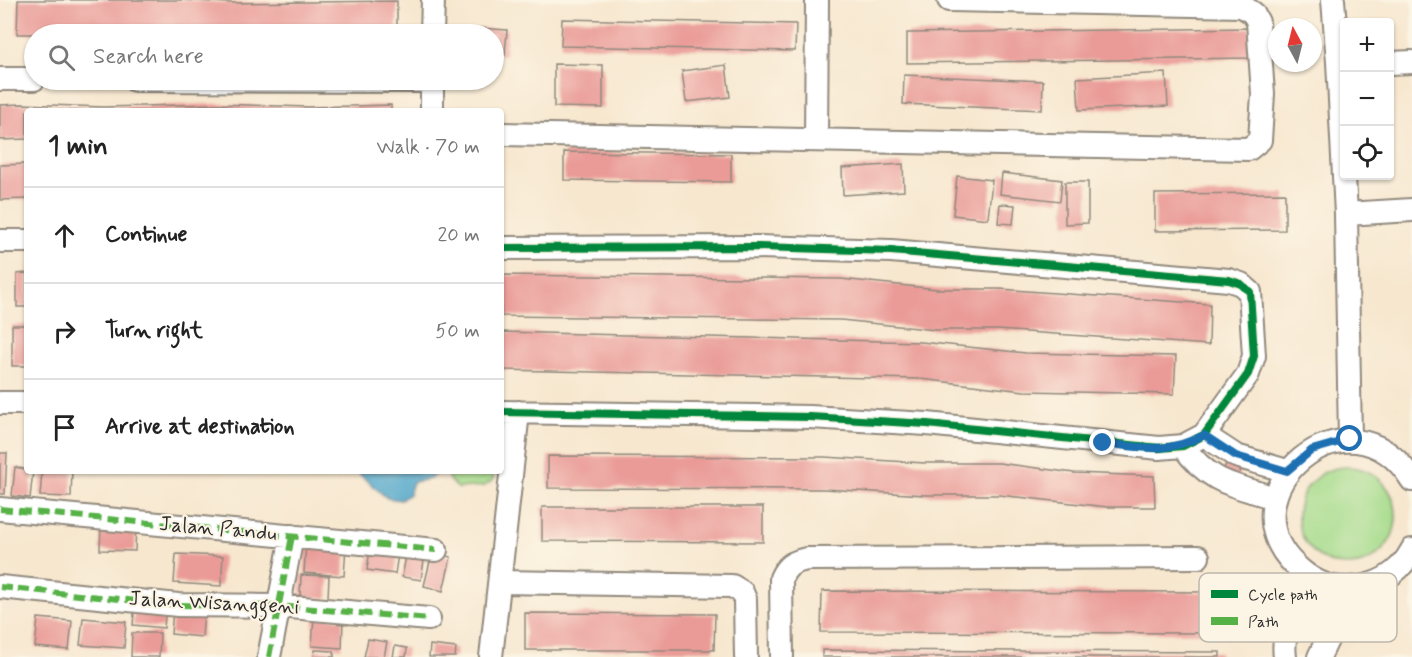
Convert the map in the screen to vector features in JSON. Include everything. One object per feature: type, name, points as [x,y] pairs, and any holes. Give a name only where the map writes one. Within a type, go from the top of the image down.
[{"type":"street","points":[[432,24],[433,0]]},
{"type":"street","points":[[816,140],[817,0]]},
{"type":"street","points":[[504,134],[1249,148],[1260,140],[1263,94],[1258,22],[1253,13],[1242,6],[949,0]]},
{"type":"street","points":[[1333,0],[1340,55]]},
{"type":"street","points":[[1394,63],[1412,62]]},
{"type":"street","points":[[1341,72],[1350,439]]},
{"type":"street","points":[[0,79],[24,79]]},
{"type":"street","points":[[432,90],[432,108]]},
{"type":"street","points":[[1346,214],[1412,210]]},
{"type":"street","points":[[0,241],[24,241]]},
{"type":"street","points":[[491,657],[500,582],[510,412],[810,417],[927,424],[1135,447],[1183,446],[1204,435],[1248,374],[1254,356],[1250,292],[1241,284],[1229,280],[891,251],[759,247],[504,248]]},
{"type":"street","points":[[0,403],[24,403]]},
{"type":"street","points":[[1204,435],[1236,456],[1287,471]]},
{"type":"street","points":[[1303,573],[1286,556],[1274,528],[1275,498],[1287,471],[1312,450],[1350,439],[1372,445],[1391,456],[1412,480]]},
{"type":"street","points":[[1183,446],[1196,465],[1213,478],[1275,498]]},
{"type":"street","name":"Jalan Pandu","points":[[0,509],[436,550]]},
{"type":"street","points":[[269,657],[292,536]]},
{"type":"street","points":[[1392,573],[1412,550]]},
{"type":"street","points":[[782,657],[781,578],[786,568],[794,562],[819,559],[1198,557]]},
{"type":"street","points":[[500,582],[732,586],[742,592],[745,599],[746,657]]},
{"type":"street","name":"Jalan Wisanggeni","points":[[0,587],[178,604],[279,606],[429,619]]},
{"type":"street","points":[[1319,657],[1326,642]]},
{"type":"green space","points":[[1347,467],[1366,471],[1381,482],[1392,497],[1396,516],[1392,535],[1381,550],[1366,561],[1347,565],[1328,561],[1313,550],[1302,535],[1298,516],[1302,497],[1313,482],[1328,471]]},
{"type":"green space","points":[[447,474],[494,474],[493,480],[484,486],[458,488],[450,481]]},
{"type":"water","points":[[359,474],[435,474],[430,479],[413,482],[409,494],[401,500],[387,498]]},
{"type":"building","points":[[18,0],[185,0],[228,3],[397,1],[397,24],[24,24],[24,34],[17,34]]},
{"type":"building","points":[[562,19],[796,24],[795,51],[561,46]]},
{"type":"building","points":[[1250,28],[1251,58],[907,63],[907,33]]},
{"type":"building","points":[[504,30],[507,30],[504,55]]},
{"type":"building","points":[[554,64],[603,65],[603,108],[554,107]]},
{"type":"building","points":[[726,65],[730,97],[686,102],[682,71]]},
{"type":"building","points":[[1166,73],[1168,106],[1079,110],[1077,78]]},
{"type":"building","points":[[904,75],[1043,81],[1042,110],[903,104]]},
{"type":"building","points":[[218,104],[309,107],[391,105],[391,108],[24,108],[24,139],[0,140],[0,105],[104,107]]},
{"type":"building","points":[[564,152],[731,154],[731,182],[564,180]]},
{"type":"building","points":[[24,164],[24,199],[0,200],[0,165]]},
{"type":"building","points":[[903,164],[904,191],[843,195],[842,168]]},
{"type":"building","points":[[1002,173],[1062,180],[1060,201],[1000,194]]},
{"type":"building","points":[[957,176],[992,180],[988,219],[953,215]]},
{"type":"building","points":[[1065,182],[1088,182],[1088,223],[1065,224]]},
{"type":"building","points":[[1285,193],[1285,230],[1155,231],[1155,194]]},
{"type":"building","points":[[1000,204],[1015,205],[1013,224],[998,223]]},
{"type":"building","points":[[24,273],[24,307],[17,307],[17,274]]},
{"type":"building","points":[[504,275],[841,279],[937,289],[999,289],[1210,304],[1209,345],[998,330],[936,330],[841,320],[504,316]]},
{"type":"building","points":[[12,325],[24,325],[24,366],[12,366]]},
{"type":"building","points":[[504,332],[921,342],[1026,353],[1176,356],[1174,394],[1024,391],[920,379],[504,370]]},
{"type":"building","points":[[0,453],[7,453],[5,494],[0,494]]},
{"type":"building","points":[[548,456],[824,457],[925,463],[999,463],[1074,473],[1154,476],[1155,507],[1107,507],[999,495],[925,495],[824,489],[548,488]]},
{"type":"building","points":[[1229,456],[1244,462],[1236,482],[1221,476]]},
{"type":"building","points":[[15,467],[24,469],[24,474],[33,474],[30,498],[12,496]]},
{"type":"building","points":[[42,474],[72,474],[71,497],[40,496]]},
{"type":"building","points":[[542,507],[763,507],[763,542],[542,541]]},
{"type":"building","points":[[101,524],[136,525],[135,551],[100,550]]},
{"type":"building","points":[[306,543],[346,546],[344,576],[304,573]]},
{"type":"building","points":[[370,550],[398,554],[395,574],[367,570]]},
{"type":"building","points":[[407,551],[425,554],[421,580],[402,577]]},
{"type":"building","points":[[432,553],[451,557],[443,591],[424,586]]},
{"type":"building","points":[[176,554],[223,556],[221,586],[174,583]]},
{"type":"building","points":[[301,575],[329,576],[328,598],[300,597]]},
{"type":"building","points":[[822,591],[1199,592],[1199,633],[821,632]]},
{"type":"building","points":[[135,602],[166,604],[164,628],[133,625]]},
{"type":"building","points":[[173,609],[204,612],[202,637],[171,634]]},
{"type":"building","points":[[525,613],[715,614],[714,650],[525,650]]},
{"type":"building","points":[[314,617],[343,619],[342,648],[312,646]]},
{"type":"building","points":[[38,618],[72,621],[69,650],[35,647]]},
{"type":"building","points":[[83,618],[126,622],[124,648],[80,645]]},
{"type":"building","points":[[132,633],[160,633],[159,657],[131,657]]},
{"type":"building","points":[[368,639],[387,642],[384,657],[364,657]]},
{"type":"building","points":[[430,645],[456,648],[455,657],[429,657]]},
{"type":"building","points":[[395,646],[407,648],[406,657],[393,657]]},
{"type":"building","points":[[315,650],[334,651],[334,657],[314,657]]},
{"type":"building","points":[[822,650],[1220,652],[1220,657],[822,657]]},
{"type":"marked path","points":[[0,509],[436,550]]},
{"type":"marked path","points":[[269,657],[292,536]]},
{"type":"marked path","points":[[0,587],[178,605],[279,606],[429,619]]},
{"type":"cycle path","points":[[504,248],[759,247],[891,251],[1229,280],[1241,284],[1250,292],[1254,356],[1248,374],[1204,435],[1183,446],[1159,448],[927,424],[810,417],[504,412]]},
{"type":"route","points":[[1103,443],[1159,448],[1183,446],[1204,435],[1220,448],[1236,456],[1287,471],[1312,450],[1332,442],[1350,439]]}]
